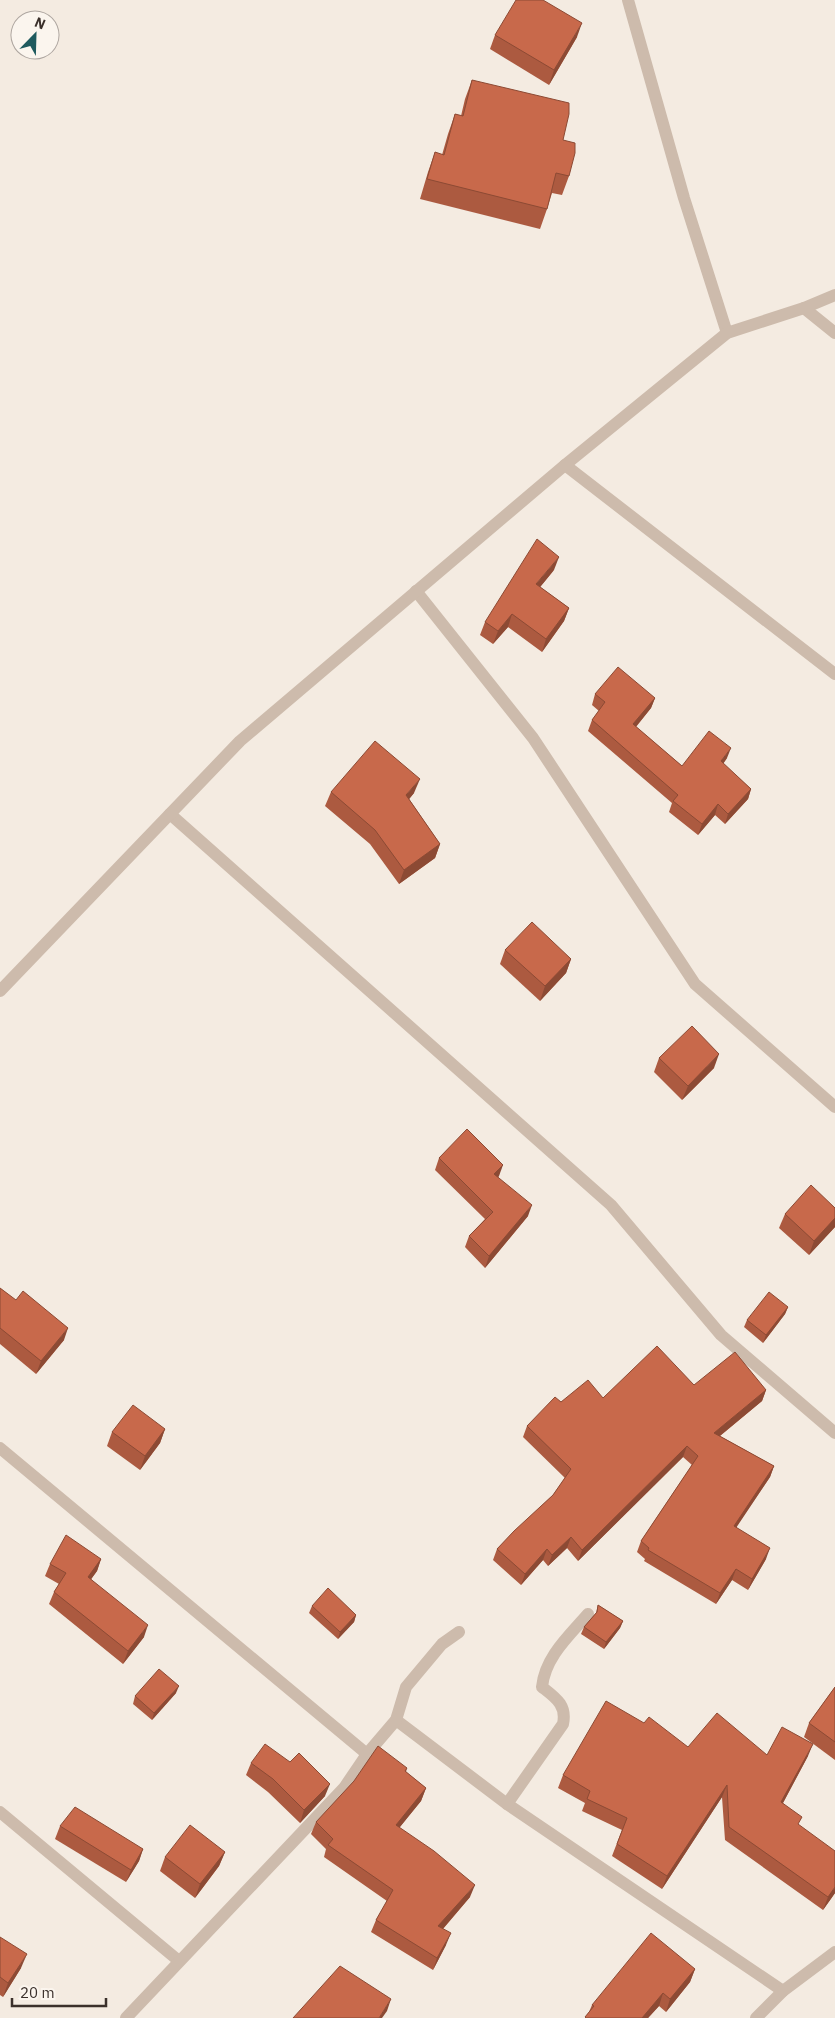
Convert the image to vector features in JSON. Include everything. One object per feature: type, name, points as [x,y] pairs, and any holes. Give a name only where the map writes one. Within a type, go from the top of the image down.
[{"type":"street","points":[[628,0],[684,198],[727,333]]},
{"type":"street","points":[[0,991],[240,741],[565,465],[727,333],[804,308],[835,295]]},
{"type":"street","points":[[804,308],[835,333]]},
{"type":"street","points":[[565,465],[835,674]]},
{"type":"street","points":[[416,591],[534,738],[695,984],[835,1107]]},
{"type":"street","points":[[170,814],[611,1205],[721,1335],[835,1433]]},
{"type":"street","points":[[0,1448],[367,1754]]},
{"type":"street","points":[[507,1804],[563,1724],[565,1716],[563,1707],[559,1700],[542,1687],[543,1674],[551,1658],[588,1614]]},
{"type":"street","points":[[126,2018],[344,1788],[367,1754],[396,1720],[406,1687],[442,1644],[459,1632]]},
{"type":"street","points":[[396,1720],[507,1804],[783,1990]]},
{"type":"street","points":[[0,1812],[179,1961]]},
{"type":"street","points":[[756,2018],[783,1990],[835,1952]]},
{"type":"building","points":[[516,0],[543,0],[582,23],[554,70],[495,35]]},
{"type":"building","points":[[472,80],[569,103],[569,114],[563,140],[575,143],[575,153],[569,176],[556,173],[547,209],[427,179],[435,152],[444,155],[455,114],[463,116]]},
{"type":"building","points":[[537,539],[559,557],[536,584],[569,608],[546,639],[512,614],[498,631],[485,622]]},
{"type":"building","points":[[618,667],[655,698],[633,724],[682,766],[709,731],[731,748],[721,761],[751,789],[728,814],[718,804],[702,824],[673,801],[678,795],[592,720],[605,702],[595,694]]},
{"type":"building","points":[[375,741],[420,779],[406,795],[440,844],[404,870],[375,830],[331,792]]},
{"type":"building","points":[[532,922],[571,959],[545,986],[505,950]]},
{"type":"building","points":[[692,1026],[719,1054],[688,1086],[659,1058]]},
{"type":"building","points":[[467,1129],[503,1165],[494,1174],[532,1205],[489,1256],[469,1236],[493,1212],[439,1158]]},
{"type":"building","points":[[811,1185],[835,1208],[835,1218],[814,1241],[785,1214]]},
{"type":"building","points":[[0,1288],[16,1300],[23,1291],[68,1328],[41,1361],[0,1328]]},
{"type":"building","points":[[769,1292],[788,1307],[766,1335],[747,1320]]},
{"type":"building","points":[[657,1346],[694,1385],[735,1352],[766,1390],[714,1433],[774,1466],[734,1526],[770,1548],[752,1579],[736,1569],[720,1593],[648,1550],[649,1548],[641,1541],[698,1456],[687,1446],[582,1550],[571,1537],[552,1555],[547,1549],[525,1574],[497,1549],[553,1495],[571,1469],[527,1426],[555,1397],[561,1402],[588,1380],[603,1398]]},
{"type":"building","points":[[133,1405],[165,1429],[145,1456],[112,1432]]},
{"type":"building","points":[[66,1535],[101,1559],[88,1577],[148,1625],[128,1651],[54,1592],[66,1573],[50,1564]]},
{"type":"building","points":[[328,1588],[356,1615],[340,1632],[312,1606]]},
{"type":"building","points":[[598,1605],[623,1621],[606,1642],[584,1627],[597,1612]]},
{"type":"building","points":[[159,1669],[179,1686],[154,1713],[135,1696]]},
{"type":"building","points":[[835,1687],[835,1742],[809,1723]]},
{"type":"building","points":[[606,1701],[644,1723],[649,1717],[688,1747],[717,1713],[767,1755],[782,1727],[813,1744],[781,1802],[802,1817],[798,1824],[835,1851],[835,1887],[828,1897],[729,1827],[727,1785],[667,1876],[617,1844],[627,1818],[587,1799],[590,1791],[563,1775]]},
{"type":"building","points":[[265,1744],[290,1762],[299,1753],[330,1784],[304,1810],[273,1779],[251,1763]]},
{"type":"building","points":[[378,1746],[407,1768],[405,1771],[426,1788],[396,1825],[434,1851],[475,1885],[438,1926],[451,1933],[437,1958],[376,1920],[393,1890],[328,1845],[333,1839],[316,1822],[354,1781]]},
{"type":"building","points":[[75,1807],[143,1849],[131,1870],[60,1826]]},
{"type":"building","points":[[190,1825],[225,1852],[200,1884],[165,1857]]},
{"type":"building","points":[[651,1933],[695,1969],[670,1999],[663,1993],[642,2018],[586,2018],[594,2006],[592,2005]]},
{"type":"building","points":[[0,1937],[27,1954],[8,1983],[0,1977]]},
{"type":"building","points":[[340,1966],[391,1999],[379,2018],[293,2018]]}]
